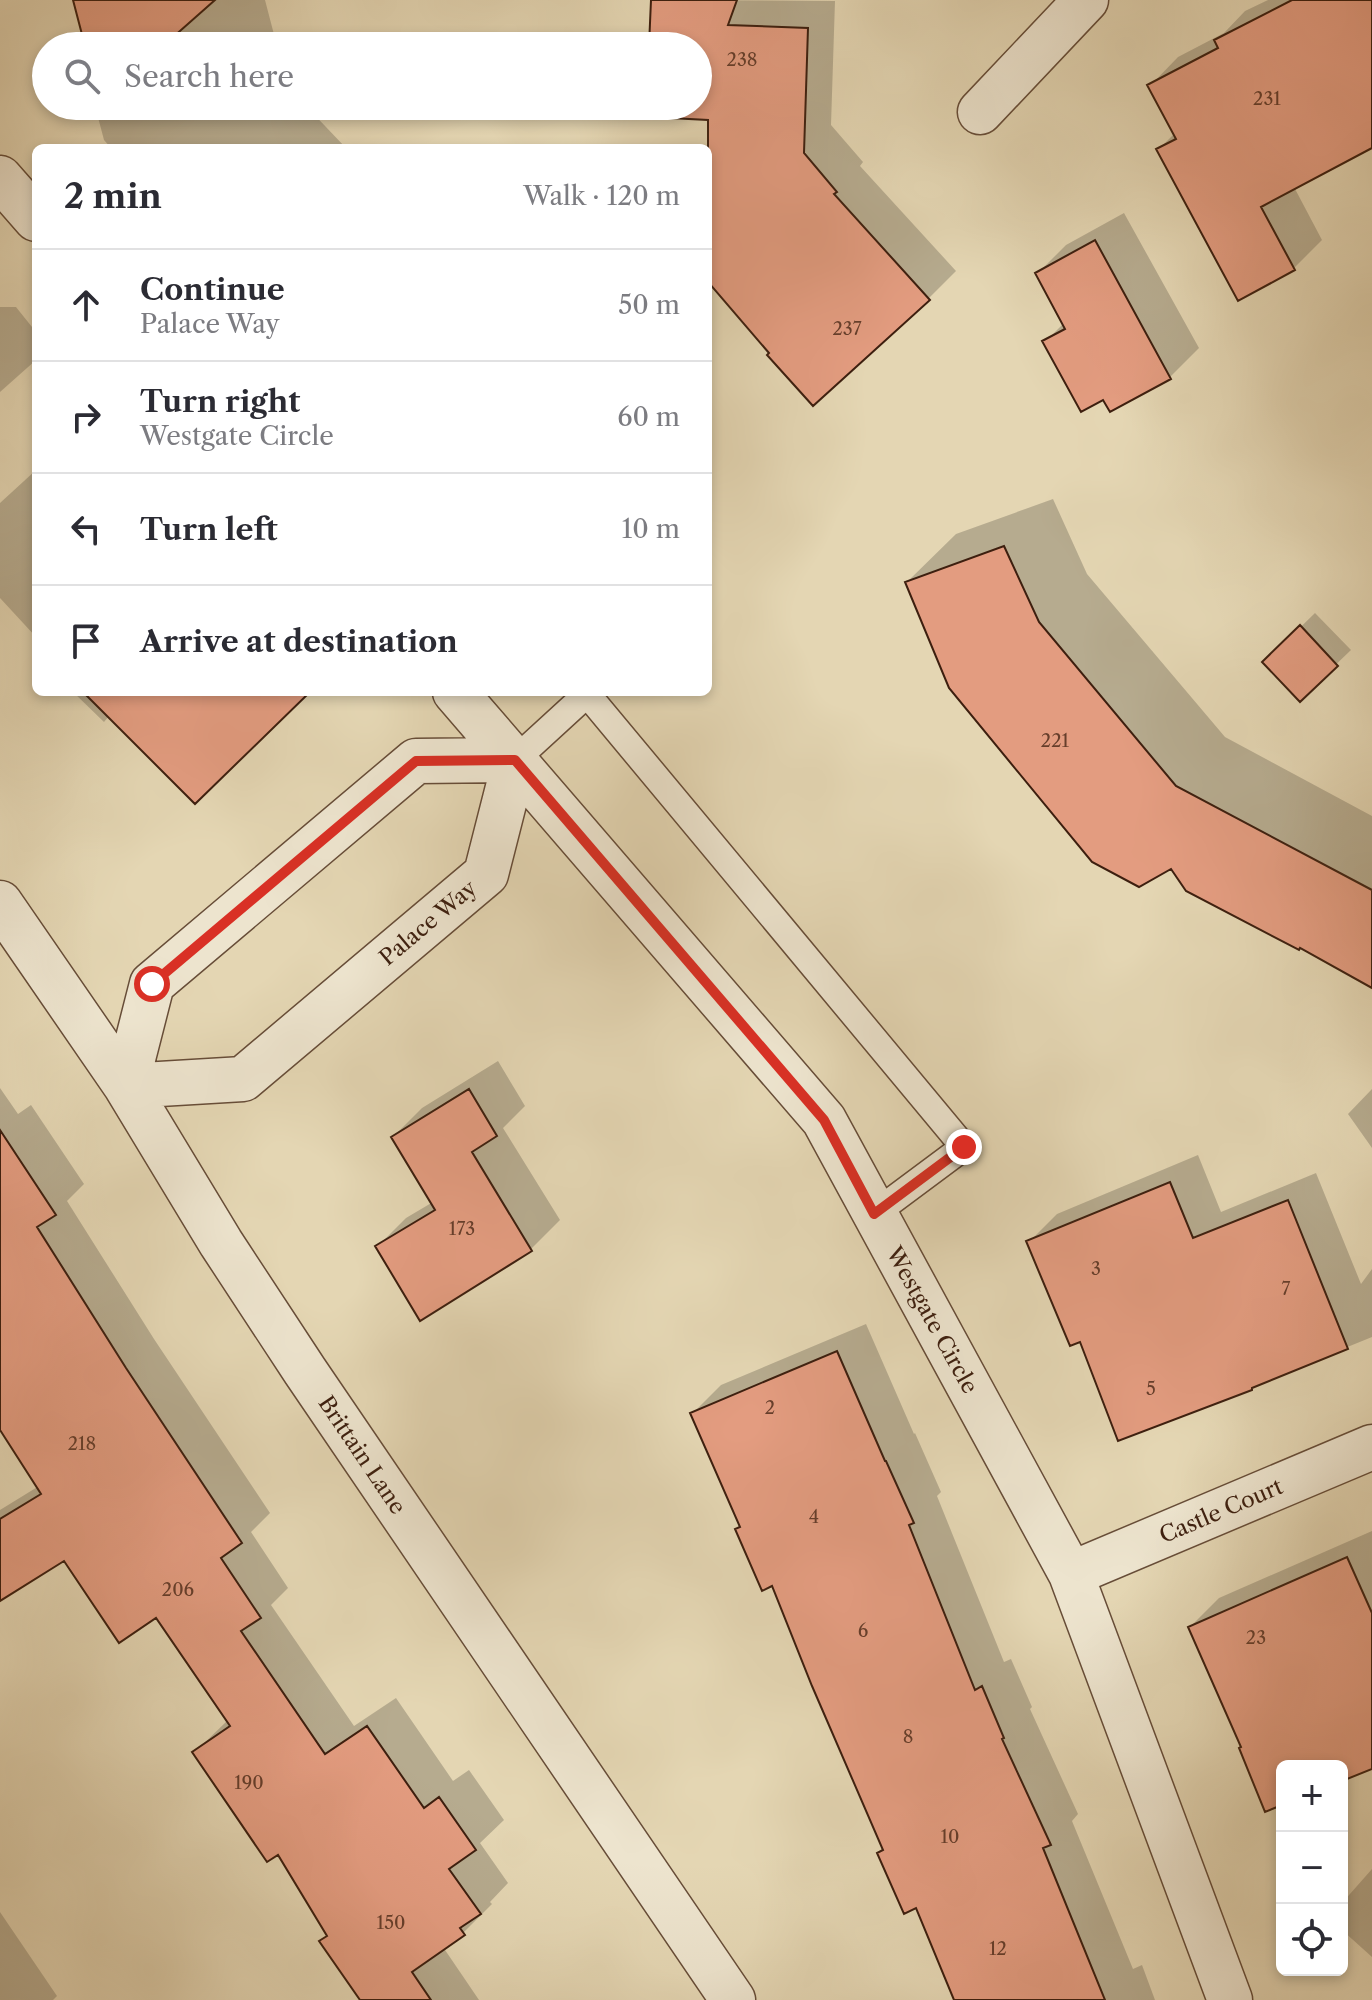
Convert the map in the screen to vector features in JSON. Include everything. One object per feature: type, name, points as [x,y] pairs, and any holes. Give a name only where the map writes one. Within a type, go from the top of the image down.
[{"type":"street","points":[[980,112],[1086,0]]},
{"type":"street","points":[[0,178],[32,214]]},
{"type":"street","name":"Westgate Circle","points":[[459,696],[824,1120],[1071,1574],[1230,2000]]},
{"type":"street","points":[[126,1086],[152,984],[416,761],[515,760]]},
{"type":"street","name":"Palace Way","points":[[126,1086],[243,1079],[486,874],[515,760]]},
{"type":"street","name":"Brittain Lane","points":[[0,903],[126,1086],[221,1243],[305,1371],[733,2000]]},
{"type":"street","name":"Castle Court","points":[[1071,1574],[1372,1447]]},
{"type":"lane","points":[[515,760],[585,696]]},
{"type":"lane","points":[[589,696],[964,1147],[874,1214]]},
{"type":"building","points":[[73,0],[215,0],[179,32],[81,32]]},
{"type":"building","points":[[651,0],[737,0],[728,25],[808,28],[804,153],[837,192],[834,194],[930,300],[813,406],[712,287],[712,144],[708,144],[708,120],[712,120],[712,32],[650,32]]},
{"type":"building","points":[[1292,0],[1372,0],[1372,148],[1261,207],[1295,270],[1238,301],[1156,149],[1176,139],[1147,85],[1218,48],[1214,40]]},
{"type":"building","points":[[1095,240],[1171,379],[1110,412],[1103,400],[1081,412],[1042,341],[1065,329],[1035,273]]},
{"type":"building","points":[[1004,546],[1039,622],[1176,786],[1372,890],[1372,988],[1186,891],[1171,869],[1139,887],[1092,862],[949,688],[905,582]]},
{"type":"building","points":[[1300,625],[1338,666],[1300,702],[1262,662]]},
{"type":"building","points":[[87,696],[306,696],[195,804]]},
{"type":"building","points":[[469,1089],[497,1136],[472,1152],[532,1251],[420,1321],[375,1246],[435,1210],[391,1137]]},
{"type":"building","points":[[0,1130],[56,1215],[37,1227],[242,1543],[221,1558],[261,1618],[241,1631],[325,1754],[367,1726],[424,1808],[439,1797],[476,1850],[449,1869],[481,1914],[460,1928],[465,1935],[412,1972],[431,2000],[360,2000],[319,1941],[327,1936],[278,1855],[267,1862],[192,1752],[230,1726],[156,1618],[119,1643],[64,1561],[0,1601],[0,1519],[41,1494],[0,1430]]},
{"type":"building","points":[[1170,1182],[1193,1238],[1288,1200],[1348,1349],[1252,1390],[1118,1441],[1080,1342],[1070,1346],[1026,1241]]},
{"type":"building","points":[[837,1351],[914,1523],[909,1525],[975,1690],[982,1686],[1002,1739],[1051,1845],[1043,1848],[1105,2000],[954,2000],[916,1908],[904,1914],[877,1853],[883,1850],[772,1586],[762,1591],[735,1529],[740,1527],[690,1413]]},
{"type":"building","points":[[1347,1557],[1372,1613],[1372,1769],[1348,1779],[1348,1760],[1276,1760],[1276,1807],[1265,1812],[1241,1747],[1188,1627]]},
{"type":"route","points":[[152,984],[416,761],[515,760],[824,1120],[874,1214],[964,1147]]}]
